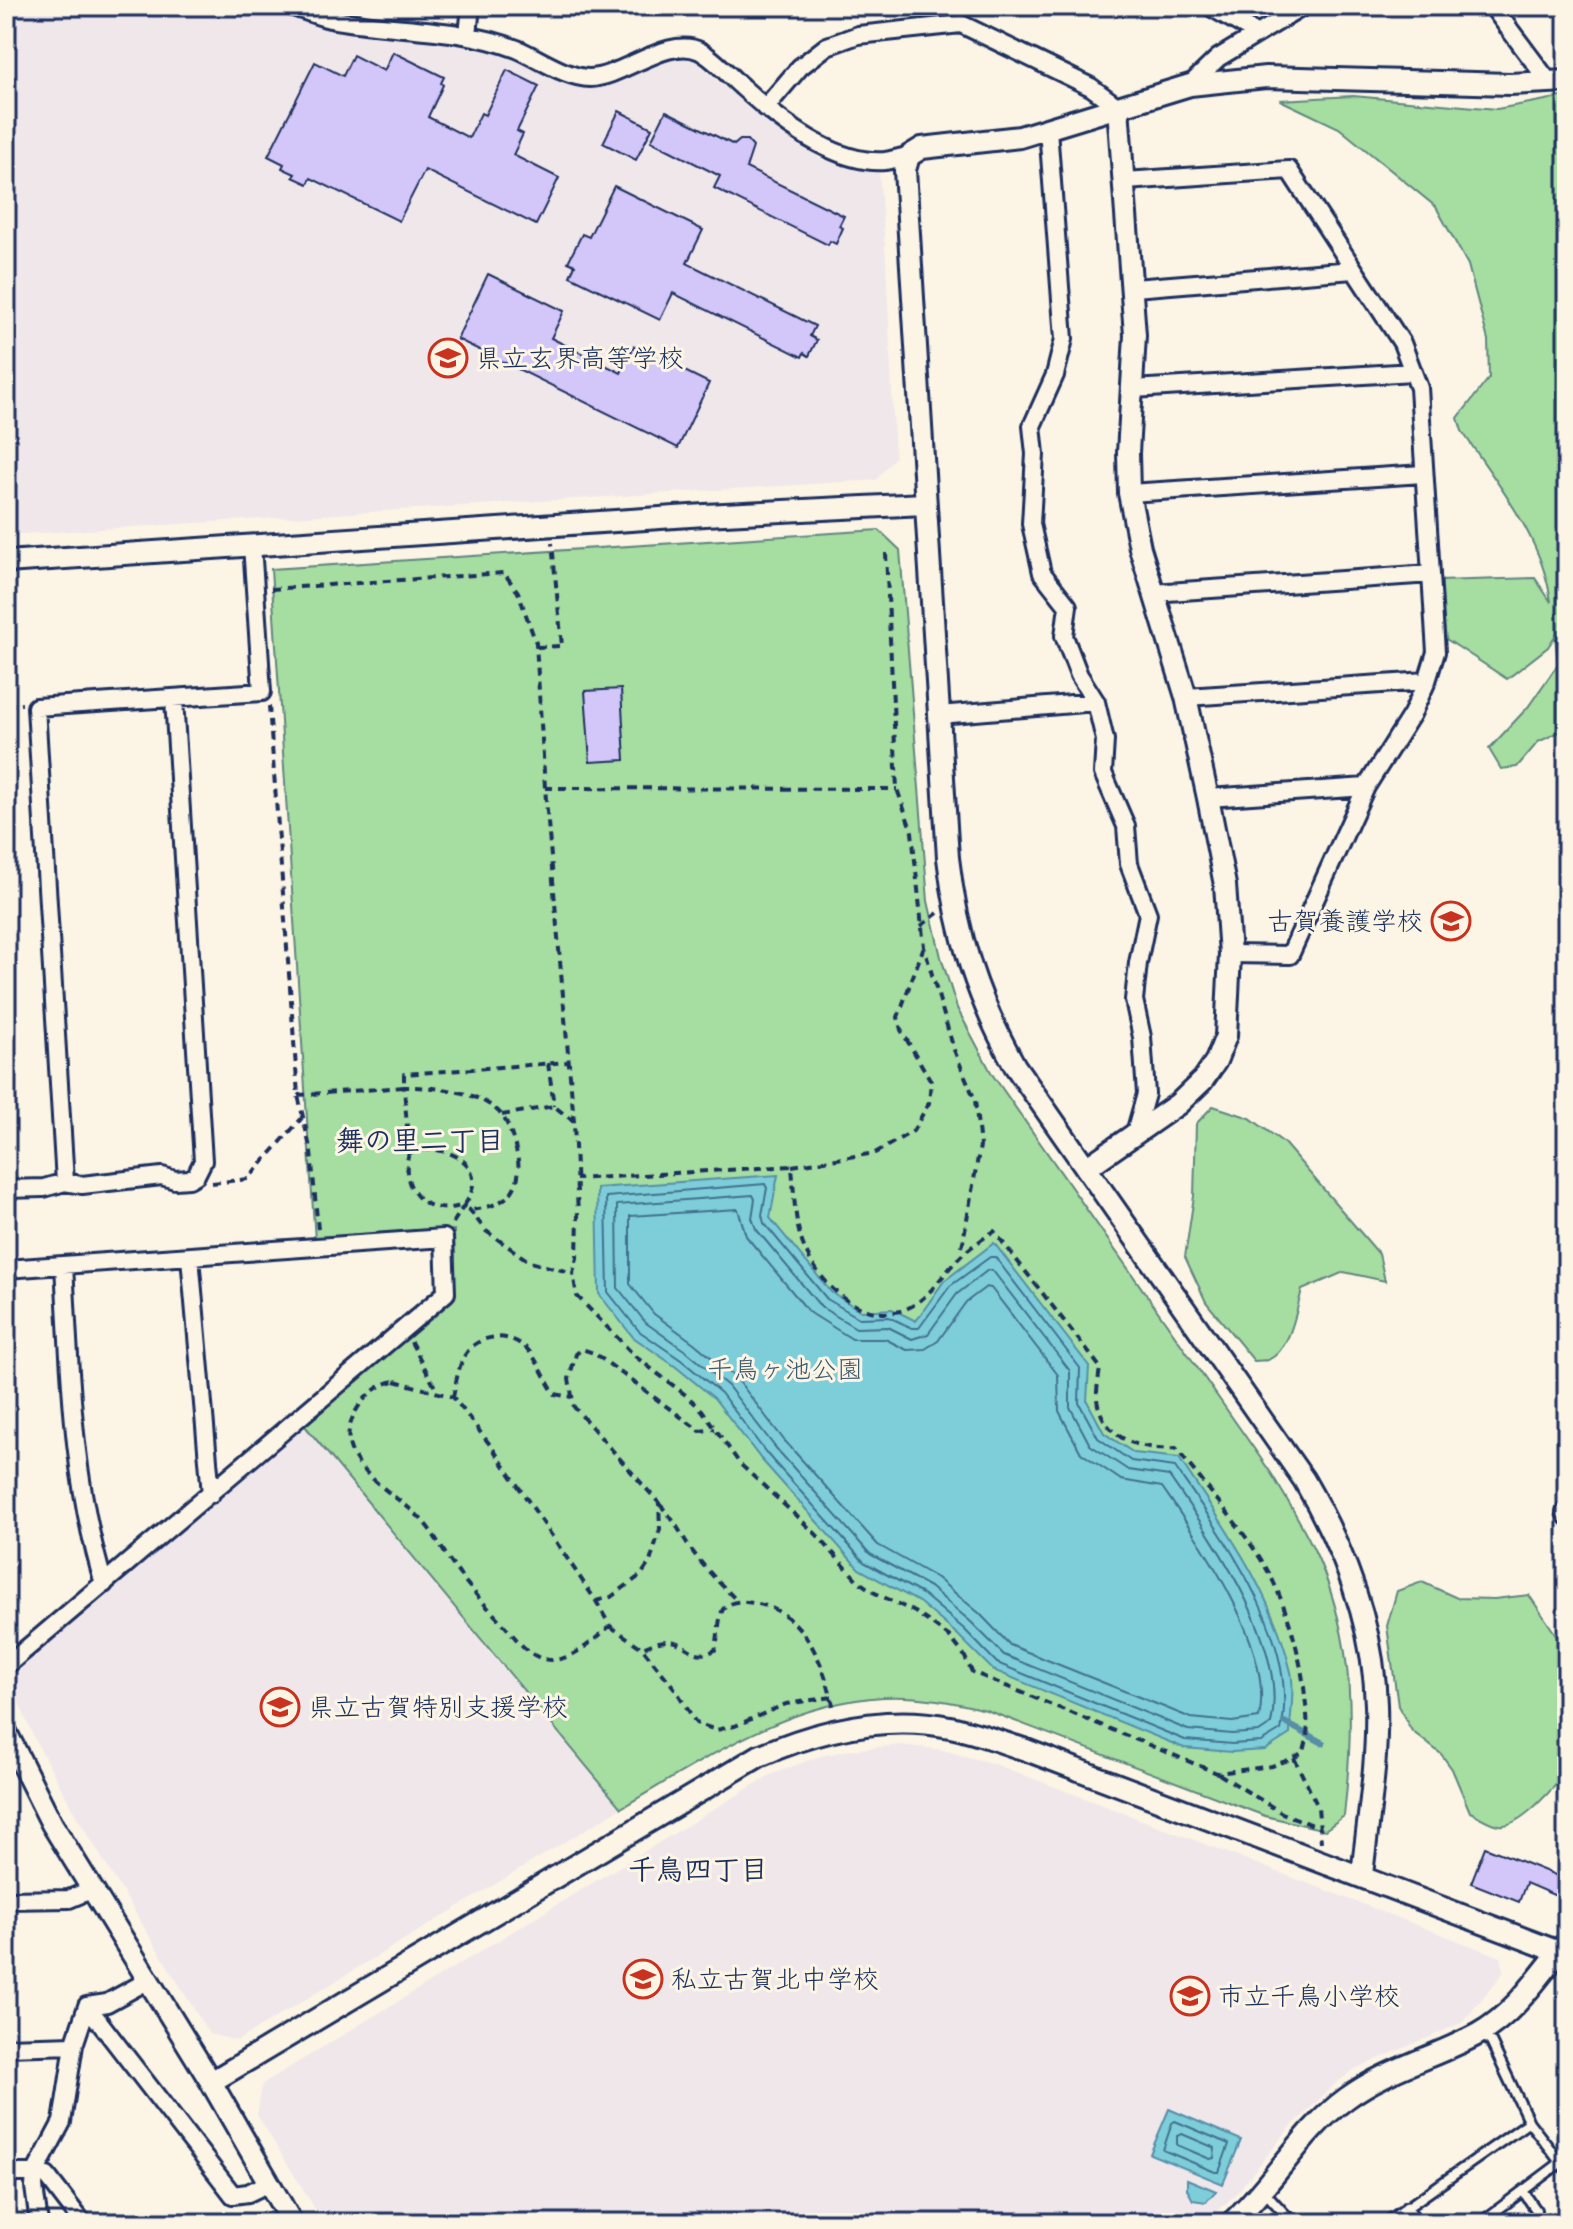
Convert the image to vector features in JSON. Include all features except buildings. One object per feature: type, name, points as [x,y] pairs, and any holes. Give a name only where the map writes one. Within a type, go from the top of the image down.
[{"type":"street","points":[[290,6],[327,18],[468,35],[515,48],[568,73],[588,78],[608,75],[665,51],[684,47],[700,51],[765,108],[828,149],[854,158],[884,161],[909,156],[922,148],[1020,137],[1190,85],[1266,77],[1558,82]]},
{"type":"street","points":[[468,35],[471,6]]},
{"type":"street","points":[[1209,6],[1256,33]]},
{"type":"street","points":[[1190,85],[1218,58],[1304,6]]},
{"type":"street","points":[[1492,6],[1558,82]]},
{"type":"street","points":[[765,108],[800,67],[827,46],[858,35],[961,24],[1091,87],[1118,107],[1134,288],[1129,493],[1140,548],[1186,697],[1225,885],[1230,954],[1226,1036],[1216,1061],[1203,1080],[1178,1104],[1086,1168]]},
{"type":"street","points":[[1048,129],[1064,339],[1055,375],[1032,426],[1035,454],[1031,524],[1042,573],[1068,606],[1064,636],[1079,675],[1096,702],[1105,740],[1103,773],[1126,826],[1129,864],[1148,914],[1134,1000],[1142,1037],[1146,1094],[1135,1133]]},
{"type":"street","points":[[909,156],[905,170],[924,504],[951,882],[954,907],[970,969],[991,1023],[1009,1055],[1304,1480],[1329,1523],[1353,1580],[1368,1637],[1377,1704],[1362,1875]]},
{"type":"street","points":[[1125,181],[1289,170],[1402,343],[1419,388],[1436,652],[1427,681],[1412,714],[1366,787],[1290,955],[1230,954]]},
{"type":"street","points":[[1134,288],[1353,270]]},
{"type":"street","points":[[1133,389],[1413,372]]},
{"type":"street","points":[[1129,493],[1423,474]]},
{"type":"street","points":[[6,562],[550,525],[924,504]]},
{"type":"street","points":[[65,1182],[36,707],[262,692],[252,545]]},
{"type":"street","points":[[1153,593],[1431,574]]},
{"type":"street","points":[[1186,697],[1427,681]]},
{"type":"street","points":[[6,1189],[162,1176],[175,1180],[189,1179],[196,1175],[203,1161],[174,699]]},
{"type":"street","points":[[939,715],[1096,702]]},
{"type":"street","points":[[1208,798],[1366,787]]},
{"type":"street","points":[[6,1269],[444,1238],[446,1293],[6,1666]]},
{"type":"street","points":[[190,1257],[211,1494]]},
{"type":"street","points":[[64,1265],[73,1437],[83,1503],[104,1584]]},
{"type":"street","points":[[211,2082],[759,1756],[838,1728],[903,1723],[951,1727],[1026,1750],[1325,1864],[1563,1947],[1530,1990],[1481,2033],[1369,2084],[1346,2098],[1325,2116],[1231,2223]]},
{"type":"street","points":[[6,1732],[52,1824],[211,2082],[292,2223]]},
{"type":"street","points":[[6,1900],[69,1899],[93,1889]]},
{"type":"street","points":[[87,2006],[107,2003],[149,1980]]},
{"type":"street","points":[[87,2006],[233,2195],[248,2193],[269,2183]]},
{"type":"street","points":[[39,2223],[35,2173],[62,2122],[74,2045],[87,2006]]},
{"type":"street","points":[[6,2047],[74,2045]]},
{"type":"street","points":[[6,2173],[47,2176],[83,2223]]},
{"type":"lane","points":[[1481,2033],[1491,2042],[1529,2122],[1567,2171]]},
{"type":"lane","points":[[1385,2223],[1529,2122]]},
{"type":"lane","points":[[1480,2223],[1560,2163]]},
{"type":"lane","points":[[1263,2190],[1293,2223]]},
{"type":"lane","points":[[1523,2191],[1536,2210],[1533,2223]]},
{"type":"lane","points":[[1406,2207],[1418,2223]]},
{"type":"path","points":[[536,647],[562,646],[550,525]]},
{"type":"path","points":[[886,553],[897,789],[912,832],[924,947],[944,1020],[975,1100],[980,1146],[961,1256]]},
{"type":"path","points":[[254,590],[504,573],[518,592],[536,647],[574,1122],[577,1258],[573,1273],[580,1301],[636,1357],[687,1396],[740,1464],[816,1534],[858,1581],[875,1593],[915,1612],[950,1637],[972,1672],[1217,1773],[1282,1813],[1318,1827]]},
{"type":"path","points":[[262,692],[271,709],[298,1095],[311,1152],[320,1248]]},
{"type":"path","points":[[545,788],[897,789]]},
{"type":"path","points":[[576,1179],[792,1166],[875,1153],[913,1131],[929,1103],[931,1081],[901,1030],[898,1017],[924,947]]},
{"type":"path","points":[[465,1204],[446,1210],[429,1204],[416,1195],[406,1181],[409,1153],[404,1074],[569,1062]]},
{"type":"path","points":[[548,1063],[554,1106],[574,1122]]},
{"type":"path","points":[[298,1095],[432,1087],[478,1098],[502,1115],[518,1157],[518,1180],[513,1192],[497,1204],[470,1210]]},
{"type":"path","points":[[502,1115],[554,1106]]},
{"type":"path","points":[[196,1175],[211,1183],[248,1179],[302,1118]]},
{"type":"path","points":[[409,1153],[432,1148],[460,1158],[472,1177],[471,1192],[444,1238]]},
{"type":"path","points":[[792,1166],[796,1217],[806,1251],[821,1274],[853,1305],[876,1313],[910,1308],[961,1256],[994,1231],[1100,1367],[1097,1395],[1106,1422],[1117,1435],[1134,1445],[1176,1448],[1248,1543],[1273,1581],[1287,1616],[1303,1676],[1307,1741],[1304,1751],[1272,1766],[1217,1773]]},
{"type":"path","points":[[465,1204],[486,1231],[530,1262],[573,1273]]},
{"type":"path","points":[[405,1330],[437,1391]]},
{"type":"path","points":[[453,1397],[464,1355],[482,1340],[502,1336],[514,1340],[530,1352],[555,1394],[571,1397]]},
{"type":"path","points":[[715,1429],[700,1431],[589,1350],[582,1349],[573,1359],[569,1379],[571,1397],[582,1418],[672,1516],[706,1570],[737,1601],[766,1605],[791,1619],[815,1649],[829,1681],[838,1728]]},
{"type":"path","points":[[610,1626],[573,1655],[551,1660],[531,1653],[459,1574],[420,1517],[357,1461],[351,1450],[349,1427],[354,1415],[373,1391],[384,1382],[395,1381],[453,1397],[491,1446],[610,1626],[642,1648],[676,1690],[696,1723],[716,1730],[735,1726],[786,1704],[832,1697]]},
{"type":"path","points":[[596,1601],[611,1597],[641,1575],[650,1562],[660,1529],[659,1503]]},
{"type":"path","points":[[642,1648],[668,1641],[696,1654],[706,1655],[715,1650],[720,1639],[723,1609],[737,1601]]},
{"type":"path","points":[[1294,1758],[1318,1807],[1318,1827],[1325,1864]]},
{"type":"shaded area","name":"県立玄界高等学校","points":[[8,6],[272,6],[332,28],[488,49],[582,85],[605,85],[669,58],[683,57],[696,61],[752,111],[820,158],[841,166],[879,171],[895,457],[876,480],[6,535]]},
{"type":"shaded area","name":"県立古賀特別支援学校","points":[[305,1426],[621,1808],[237,2041],[209,2034],[77,1817],[34,1738],[8,1677]]},
{"type":"shaded area","points":[[900,1745],[943,1750],[995,1764],[1501,1957],[1504,1972],[1462,2023],[1355,2069],[1334,2085],[1288,2130],[1235,2195],[1205,2223],[505,2223],[498,2220],[483,2223],[324,2223],[257,2115],[262,2084],[770,1775],[820,1756]]},
{"type":"green space","points":[[1353,96],[1497,109],[1567,96],[1567,736],[1561,731],[1538,742],[1517,767],[1501,769],[1489,749],[1528,707],[1558,664],[1555,636],[1548,647],[1507,679],[1446,639],[1439,581],[1535,578],[1551,602],[1546,578],[1528,533],[1462,431],[1458,418],[1489,378],[1488,340],[1468,265],[1436,207],[1339,128],[1280,100]]},
{"type":"green space","name":"千鳥ヶ池公園","points":[[879,530],[900,550],[928,901],[957,1008],[992,1074],[1271,1473],[1308,1536],[1330,1590],[1345,1653],[1350,1717],[1344,1816],[1325,1830],[1265,1816],[986,1710],[909,1697],[847,1702],[779,1722],[715,1753],[621,1808],[305,1426],[455,1295],[454,1230],[315,1241],[271,569]]},
{"type":"green space","points":[[1213,1106],[1250,1118],[1284,1143],[1379,1254],[1385,1281],[1344,1272],[1302,1290],[1287,1339],[1276,1355],[1268,1360],[1254,1361],[1206,1302],[1185,1257],[1194,1196],[1196,1124]]},
{"type":"green space","points":[[1422,1582],[1457,1598],[1494,1599],[1529,1595],[1567,1651],[1567,1772],[1536,1806],[1516,1821],[1499,1825],[1470,1812],[1452,1769],[1441,1754],[1412,1731],[1398,1706],[1387,1626],[1397,1591]]},
{"type":"water","points":[[778,1175],[770,1218],[831,1292],[861,1311],[892,1309],[916,1321],[944,1281],[994,1243],[1089,1366],[1087,1401],[1104,1433],[1134,1453],[1179,1458],[1245,1560],[1272,1614],[1291,1672],[1290,1734],[1265,1750],[1232,1752],[1184,1748],[993,1670],[919,1602],[859,1569],[761,1459],[714,1398],[633,1337],[599,1294],[597,1188]]},
{"type":"water","points":[[1169,2109],[1241,2140],[1223,2184],[1150,2154]]},
{"type":"water","points":[[1187,2179],[1216,2191],[1206,2202],[1193,2200],[1187,2189]]},
{"type":"waterway","points":[[1284,1722],[1323,1743]]},
{"type":"place","name":"県立玄界高等学校","points":[[448,358]]},
{"type":"place","name":"古賀養護学校","points":[[1451,921]]},
{"type":"place","name":"県立古賀特別支援学校","points":[[280,1707]]},
{"type":"place","name":"私立古賀北中学校","points":[[643,1979]]},
{"type":"place","name":"市立千鳥小学校","points":[[1190,1996]]},
{"type":"district","name":"舞の里二丁目","points":[[420,1140]]},
{"type":"district","name":"千鳥四丁目","points":[[698,1869]]}]
